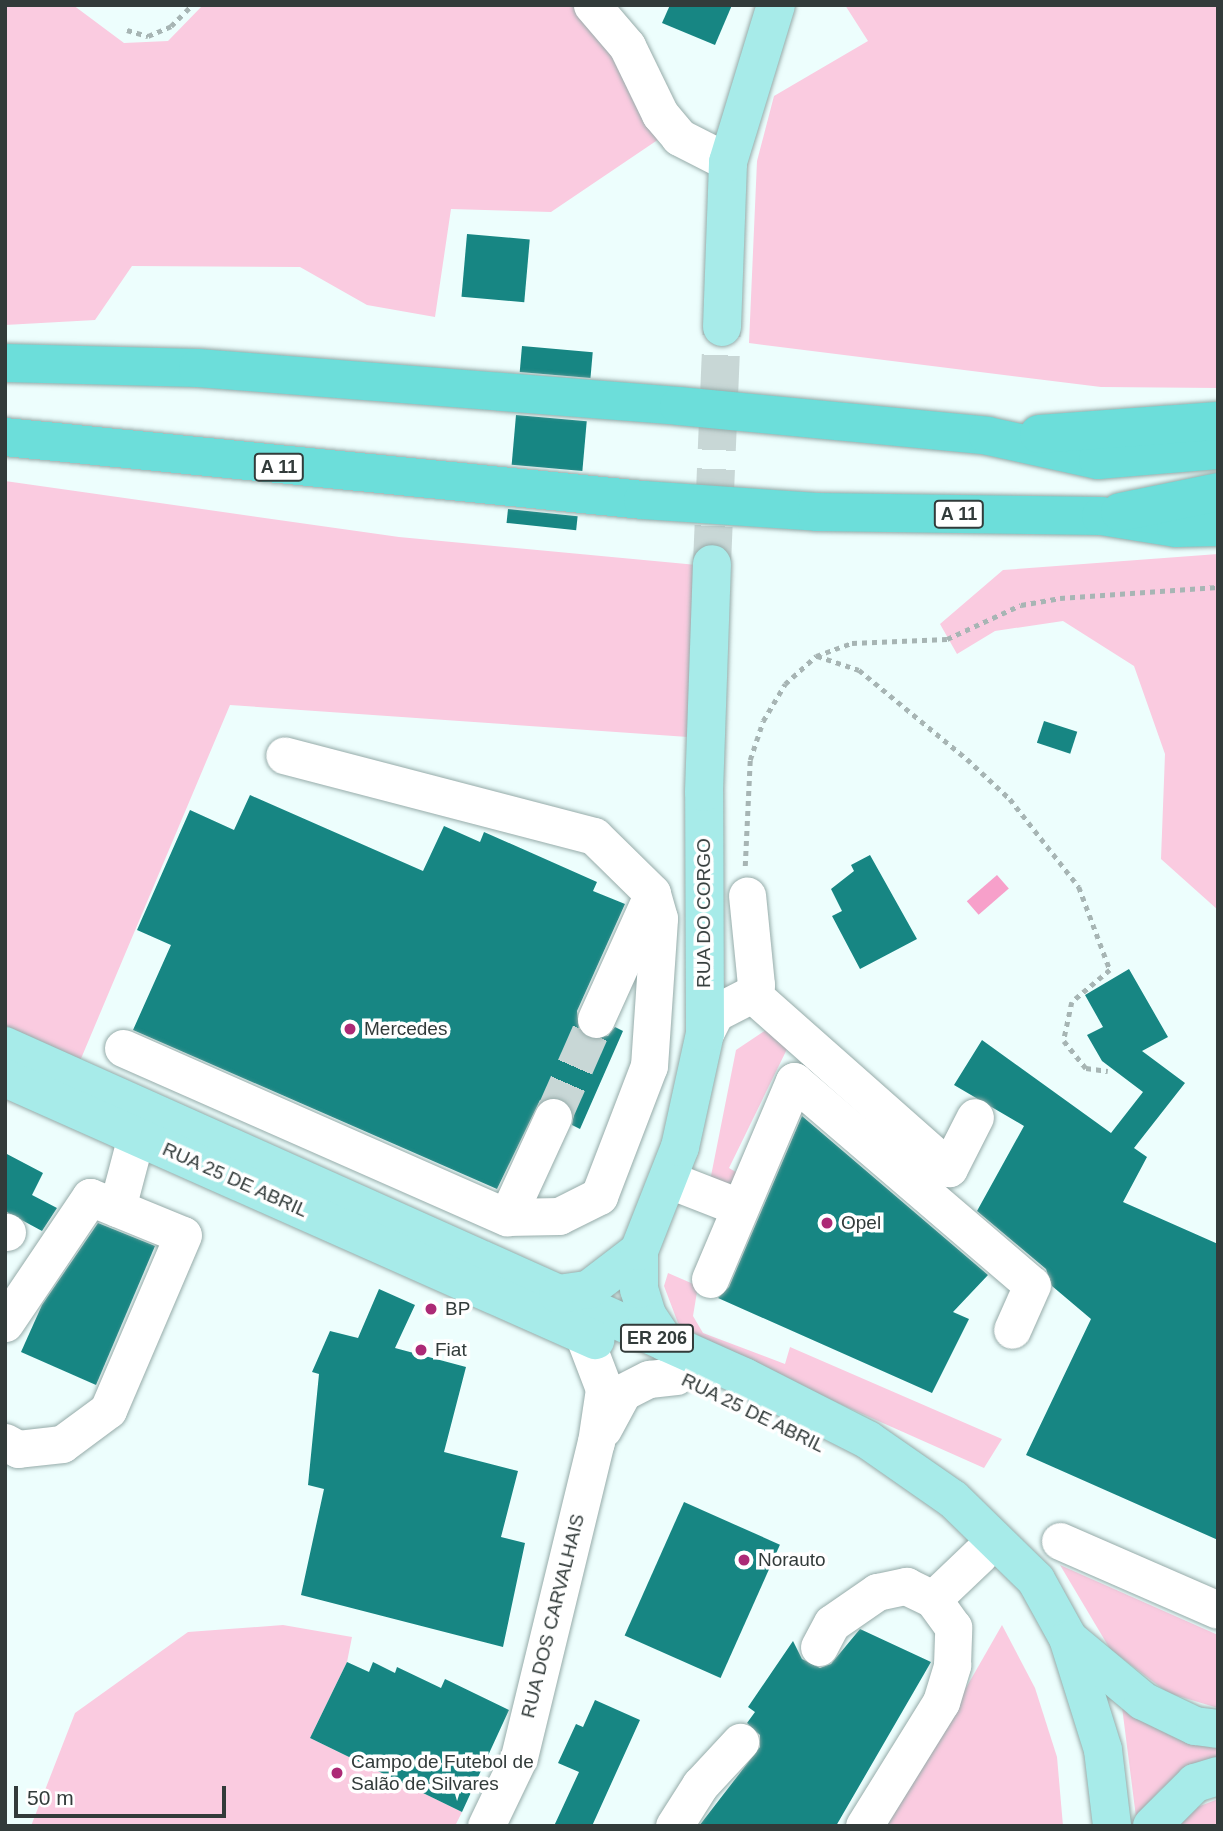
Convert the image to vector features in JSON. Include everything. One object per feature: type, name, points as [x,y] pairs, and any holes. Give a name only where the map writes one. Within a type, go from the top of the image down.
[{"type":"highway","points":[[5,363],[86,362],[348,379],[988,436],[1098,460],[1218,450]]},
{"type":"highway","points":[[988,436],[1218,421]]},
{"type":"highway","name":"A 11","points":[[5,437],[365,475],[764,509],[1101,516],[1176,528],[1218,527]]},
{"type":"highway","name":"A 11","points":[[1101,516],[1218,492]]},
{"type":"main road","points":[[722,327],[728,162],[776,5]]},
{"type":"main road","name":"RUA DO CORGO","points":[[671,1359],[647,1315],[639,1289],[639,1251],[665,1184],[692,1098],[705,1033],[704,792],[712,564]]},
{"type":"main road","name":"RUA 25 DE ABRIL","points":[[5,1046],[558,1294],[853,1461],[979,1555],[1014,1594],[1045,1646],[1077,1755],[1086,1826]]},
{"type":"main road","name":"RUA 25 DE ABRIL","points":[[5,1078],[583,1334],[671,1359],[868,1440],[953,1499],[1036,1580],[1068,1638],[1103,1750],[1112,1826]]},
{"type":"main road","points":[[558,1294],[588,1290],[639,1251]]},
{"type":"main road","name":"RUA 25 DE ABRIL","points":[[1068,1638],[1143,1701],[1195,1726],[1218,1729]]},
{"type":"main road","points":[[1152,1826],[1195,1783],[1218,1776]]},
{"type":"street","points":[[592,5],[627,46],[660,114],[679,137],[728,162]]},
{"type":"street","points":[[123,1048],[507,1216],[559,1216],[583,1209],[599,1196],[649,1066],[659,918],[653,893],[594,836],[284,755]]},
{"type":"street","points":[[596,1019],[653,893]]},
{"type":"street","points":[[747,895],[755,969],[752,994]]},
{"type":"street","points":[[705,1033],[715,1013],[752,994]]},
{"type":"street","points":[[752,994],[949,1168],[975,1117]]},
{"type":"street","points":[[710,1279],[794,1081],[1032,1285],[1012,1330]]},
{"type":"street","points":[[507,1216],[553,1117]]},
{"type":"street","points":[[117,1208],[136,1136]]},
{"type":"street","points":[[611,1167],[739,1207]]},
{"type":"street","points":[[5,1322],[90,1197],[183,1235],[108,1410],[62,1444],[18,1449],[5,1442]]},
{"type":"street","name":"RUA DOS CARVALHAIS","points":[[486,1826],[519,1757],[596,1442],[604,1389],[583,1334]]},
{"type":"street","name":"RUA DOS CARVALHAIS","points":[[596,1442],[623,1392],[649,1379],[671,1359]]},
{"type":"street","points":[[1060,1541],[1218,1610]]},
{"type":"street","points":[[933,1599],[979,1555]]},
{"type":"street","points":[[819,1647],[832,1623],[877,1592],[906,1586],[933,1599],[953,1627],[952,1665],[941,1702],[864,1826]]},
{"type":"street","points":[[674,1826],[701,1785],[740,1742]]},
{"type":"path","points":[[127,30],[148,36],[171,26],[191,5]]},
{"type":"path","points":[[747,895],[744,829],[750,760],[763,721],[785,684],[816,656],[852,643],[947,639],[1021,605],[1060,598],[1218,587]]},
{"type":"path","points":[[816,656],[859,670],[967,759],[1010,799],[1079,887],[1110,970],[1072,1002],[1064,1041],[1086,1068],[1108,1071]]},
{"type":"shaded area","points":[[5,5],[73,5],[124,43],[168,41],[203,5],[575,5],[616,47],[662,137],[551,212],[451,209],[435,317],[367,305],[300,267],[132,266],[95,320],[5,325]]},
{"type":"shaded area","points":[[845,5],[1218,5],[1218,388],[1101,387],[749,343],[757,161],[774,96],[868,41]]},
{"type":"shaded area","points":[[5,481],[399,537],[697,565],[688,737],[230,705],[80,1061],[5,1025]]},
{"type":"shaded area","points":[[1218,554],[1218,910],[1161,859],[1165,754],[1134,666],[1063,621],[995,631],[957,654],[940,624],[1003,570]]},
{"type":"shaded area","points":[[997,875],[1009,889],[979,915],[967,901]]},
{"type":"shaded area","points":[[766,1030],[788,1047],[729,1168],[746,1178],[737,1186],[710,1181],[736,1050]]},
{"type":"shaded area","points":[[668,1273],[698,1286],[693,1316],[703,1333],[785,1364],[790,1347],[1002,1439],[984,1468],[732,1356],[678,1323],[664,1286]]},
{"type":"shaded area","points":[[1060,1565],[1218,1635],[1218,1708],[1168,1693],[1110,1649]]},
{"type":"shaded area","points":[[283,1625],[352,1637],[347,1662],[310,1738],[462,1812],[455,1826],[31,1826],[75,1713],[188,1632]]},
{"type":"shaded area","points":[[1002,1625],[1035,1688],[1057,1757],[1063,1826],[887,1826]]},
{"type":"shaded area","points":[[1122,1707],[1186,1741],[1218,1749],[1218,1757],[1161,1789],[1136,1817]]},
{"type":"shaded area","points":[[1218,1799],[1218,1826],[1179,1826],[1195,1808]]},
{"type":"building","points":[[670,5],[732,5],[715,45],[662,23]]},
{"type":"building","points":[[467,234],[530,239],[524,302],[462,297]]},
{"type":"building","points":[[522,346],[593,352],[590,378],[520,372]]},
{"type":"building","points":[[516,415],[587,421],[582,471],[512,465]]},
{"type":"building","points":[[508,509],[578,516],[576,530],[507,523]]},
{"type":"building","points":[[1044,721],[1077,732],[1070,754],[1037,743]]},
{"type":"building","points":[[250,795],[423,871],[444,826],[480,842],[484,832],[597,882],[593,891],[625,904],[577,1011],[579,1031],[588,1038],[608,1036],[615,1027],[623,1031],[580,1129],[572,1125],[574,1114],[562,1098],[540,1100],[497,1189],[133,1030],[171,945],[137,930],[190,810],[234,830]]},
{"type":"building","points":[[870,855],[917,939],[860,969],[832,916],[842,911],[831,889],[854,871],[851,865]]},
{"type":"building","points":[[1129,969],[1168,1037],[1142,1051],[1185,1083],[1134,1148],[1147,1157],[1123,1202],[1218,1244],[1218,1540],[1026,1455],[1091,1319],[1052,1286],[1046,1269],[977,1211],[1024,1126],[954,1085],[982,1040],[1111,1133],[1143,1092],[1102,1061],[1087,1035],[1103,1027],[1085,995]]},
{"type":"building","points":[[802,1116],[988,1275],[953,1312],[969,1319],[932,1393],[718,1298],[729,1287]]},
{"type":"building","points":[[5,1153],[43,1173],[32,1195],[57,1208],[42,1231],[5,1211]]},
{"type":"building","points":[[98,1223],[155,1246],[96,1385],[21,1352],[42,1305]]},
{"type":"building","points":[[379,1289],[415,1305],[395,1348],[466,1367],[444,1452],[518,1471],[501,1537],[525,1543],[503,1647],[301,1595],[324,1489],[308,1485],[319,1374],[312,1372],[330,1331],[358,1338]]},
{"type":"building","points":[[684,1502],[780,1545],[721,1678],[625,1635]]},
{"type":"building","points":[[860,1629],[931,1662],[836,1826],[699,1826],[760,1747],[760,1735],[747,1723],[755,1712],[748,1707],[793,1641],[802,1659],[820,1668],[831,1664]]},
{"type":"building","points":[[347,1662],[369,1672],[373,1662],[395,1673],[397,1667],[441,1688],[445,1679],[509,1710],[462,1812],[310,1738]]},
{"type":"building","points":[[595,1700],[640,1720],[592,1826],[554,1826],[579,1772],[558,1763],[576,1724],[583,1727]]},
{"type":"tunnel","points":[[712,564],[722,327]]},
{"type":"tunnel","points":[[553,1117],[596,1019]]},
{"type":"place","name":"Mercedes","points":[[350,1029]]},
{"type":"place","name":"Opel","points":[[827,1223]]},
{"type":"place","name":"BP","points":[[431,1309]]},
{"type":"place","name":"Fiat","points":[[421,1350]]},
{"type":"place","name":"Norauto","points":[[744,1560]]},
{"type":"place","name":"Campo de Futebol de Salão de Silvares","points":[[337,1773]]}]
